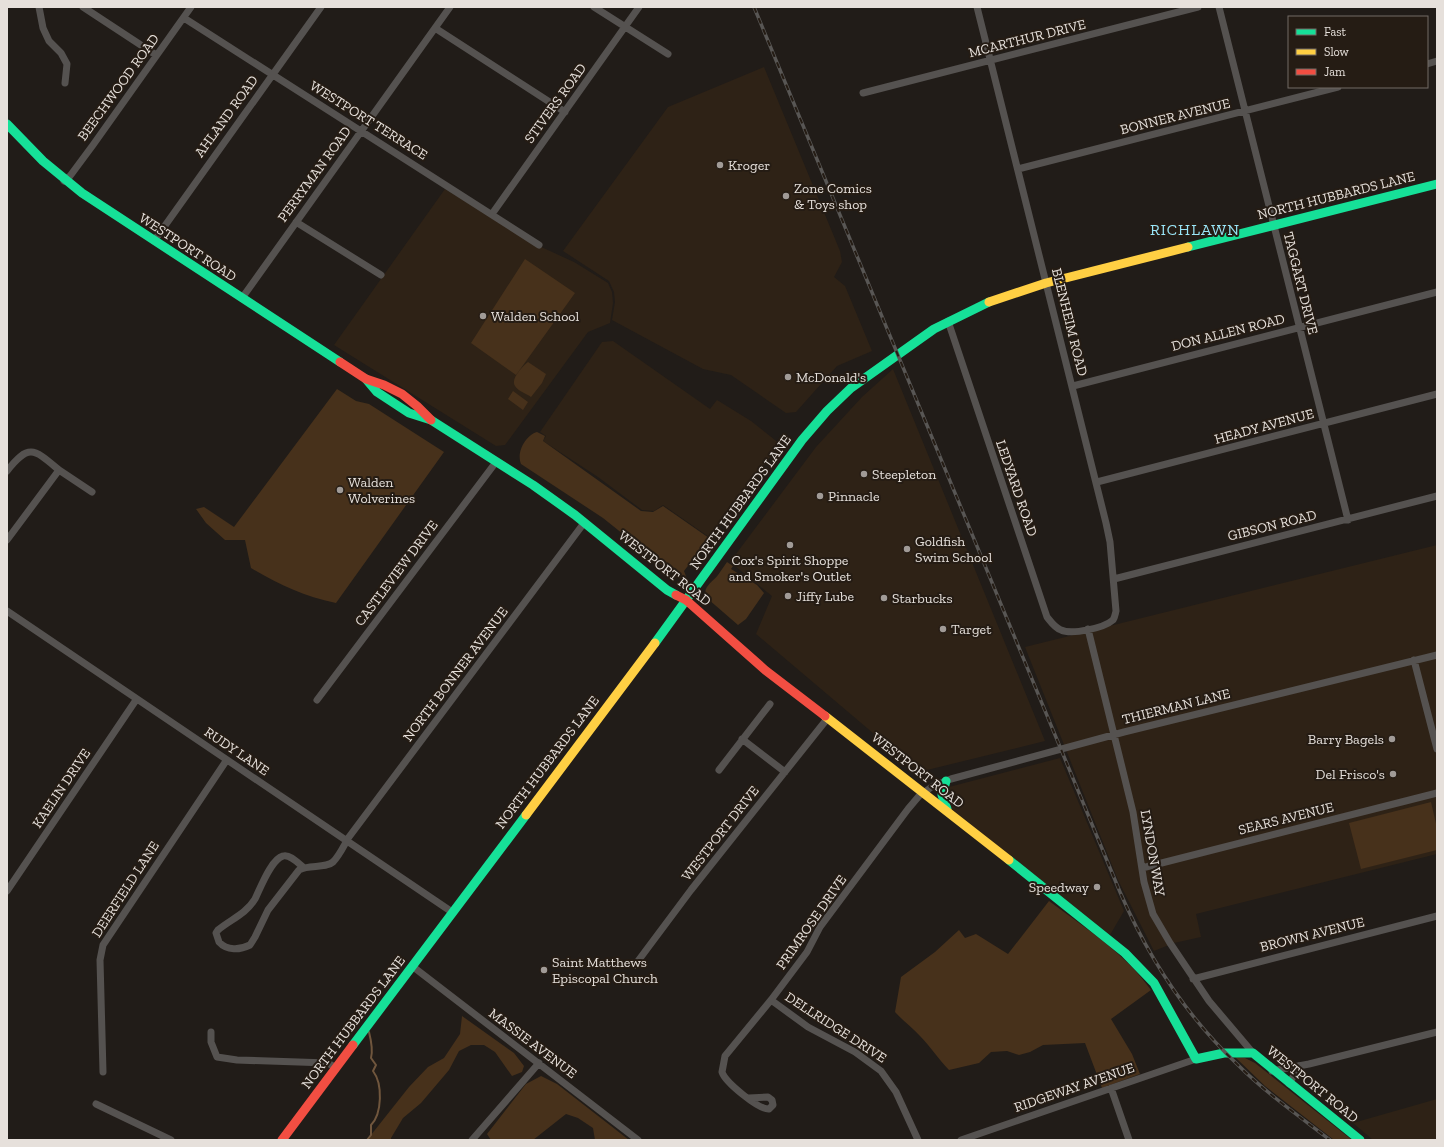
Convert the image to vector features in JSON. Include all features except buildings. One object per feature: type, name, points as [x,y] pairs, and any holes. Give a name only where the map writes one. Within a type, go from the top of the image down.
[{"type":"main road","name":"WESTPORT ROAD","points":[[7,124],[42,162],[64,181],[133,229],[154,241],[366,379],[373,390],[409,413],[431,420],[547,495],[667,590],[686,600],[727,638],[827,719],[924,792],[1142,968],[1158,990],[1196,1059],[1213,1054],[1240,1051],[1253,1053],[1272,1071],[1360,1140]]},
{"type":"main road","name":"NORTH HUBBARDS LANE","points":[[282,1140],[686,600],[802,440],[833,405],[851,388],[911,345],[948,322],[982,304],[1046,283],[1437,184]]},
{"type":"main road","points":[[946,781],[941,792],[942,800],[948,811]]},
{"type":"street","points":[[39,7],[43,28],[49,41],[61,53],[67,64],[65,83]]},
{"type":"street","points":[[82,7],[156,55]]},
{"type":"street","name":"BEECHWOOD ROAD","points":[[64,181],[70,176],[93,145],[191,7]]},
{"type":"street","name":"AHLAND ROAD","points":[[154,241],[321,7]]},
{"type":"street","name":"PERRYMAN ROAD","points":[[242,298],[450,7]]},
{"type":"street","points":[[594,7],[668,54]]},
{"type":"street","name":"STIVERS ROAD","points":[[492,214],[639,7]]},
{"type":"street","name":"BLENHEIM ROAD","points":[[977,7],[1097,482],[1110,542],[1114,579],[1115,617],[1109,623],[1088,629]]},
{"type":"street","name":"MCARTHUR DRIVE","points":[[863,93],[1198,7]]},
{"type":"street","name":"TAGGART DRIVE","points":[[1219,7],[1348,520]]},
{"type":"street","name":"WESTPORT TERRACE","points":[[184,18],[362,130],[539,245]]},
{"type":"street","points":[[435,28],[565,112]]},
{"type":"street","name":"BONNER AVENUE","points":[[1018,169],[1334,88]]},
{"type":"street","points":[[296,222],[381,275]]},
{"type":"street","name":"DON ALLEN ROAD","points":[[1073,386],[1437,292]]},
{"type":"street","name":"LEDYARD ROAD","points":[[948,322],[1047,617],[1061,630],[1074,633],[1088,629]]},
{"type":"street","name":"HEADY AVENUE","points":[[1097,482],[1437,394]]},
{"type":"street","points":[[7,471],[17,458],[25,452],[30,451],[42,456],[59,470],[92,492]]},
{"type":"street","name":"CASTLEVIEW DRIVE","points":[[316,700],[496,462]]},
{"type":"street","points":[[7,540],[59,470]]},
{"type":"street","name":"GIBSON ROAD","points":[[1114,579],[1437,496]]},
{"type":"street","name":"NORTH BONNER AVENUE","points":[[303,867],[326,865],[333,862],[346,841],[584,523]]},
{"type":"street","name":"RUDY LANE","points":[[7,611],[226,761],[452,912]]},
{"type":"street","name":"LYNDON WAY","points":[[1088,629],[1133,812],[1148,901],[1153,914],[1208,1001],[1253,1053]]},
{"type":"street","name":"THIERMAN LANE","points":[[924,792],[933,786],[946,781],[1114,735],[1437,654]]},
{"type":"street","points":[[1414,660],[1437,748]]},
{"type":"street","name":"KAELIN DRIVE","points":[[7,891],[136,700]]},
{"type":"street","points":[[719,770],[770,704]]},
{"type":"street","name":"WESTPORT DRIVE","points":[[634,965],[827,719]]},
{"type":"street","points":[[742,739],[785,772]]},
{"type":"street","name":"DEERFIELD LANE","points":[[103,1072],[100,960],[103,944],[226,761]]},
{"type":"street","name":"PRIMROSE DRIVE","points":[[749,1098],[724,1078],[722,1069],[725,1056],[771,1000],[807,952],[820,927],[916,799],[924,792]]},
{"type":"street","name":"SEARS AVENUE","points":[[1142,868],[1437,793]]},
{"type":"street","points":[[283,856],[287,856],[303,867],[299,870],[268,910],[256,937],[250,945],[234,949],[227,948],[219,942],[216,933],[218,930],[240,916],[248,908],[275,861],[283,856]]},
{"type":"street","name":"BROWN AVENUE","points":[[1193,979],[1437,916]]},
{"type":"street","name":"MASSIE AVENUE","points":[[412,966],[638,1140]]},
{"type":"street","name":"DELLRIDGE DRIVE","points":[[771,1000],[808,1027],[855,1052],[881,1071],[896,1092],[918,1140]]},
{"type":"street","points":[[211,1032],[211,1042],[217,1057],[237,1060],[328,1063],[336,1068]]},
{"type":"street","points":[[1272,1071],[1299,1066],[1437,1032]]},
{"type":"street","name":"RIDGEWAY AVENUE","points":[[961,1140],[1196,1059]]},
{"type":"street","points":[[472,1140],[539,1063]]},
{"type":"street","points":[[1289,1084],[1299,1066]]},
{"type":"street","points":[[1111,1088],[1129,1140]]},
{"type":"street","points":[[96,1104],[171,1140]]},
{"type":"shaded area","points":[[764,67],[840,251],[842,262],[834,277],[845,286],[872,351],[837,366],[796,412],[786,413],[731,375],[703,369],[612,320],[615,302],[614,292],[609,281],[563,251],[668,107]]},
{"type":"shaded area","name":"Walden School","points":[[445,189],[539,246],[574,262],[608,283],[612,292],[613,303],[610,323],[588,332],[505,445],[496,446],[334,345]]},
{"type":"shaded area","points":[[525,259],[575,293],[516,375],[471,343]]},
{"type":"shaded area","points":[[613,341],[710,409],[717,400],[751,421],[780,444],[709,537],[663,505],[654,511],[642,510],[598,477],[543,441],[546,436],[540,432],[602,342]]},
{"type":"shaded area","points":[[528,362],[546,374],[542,383],[531,397],[518,389],[514,383],[518,373]]},
{"type":"shaded area","points":[[893,369],[1045,741],[919,772],[756,634],[772,596],[730,562],[816,447],[862,397]]},
{"type":"shaded area","name":"Walden Wolverines","points":[[337,389],[356,401],[369,404],[444,452],[336,603],[313,597],[292,589],[251,568],[245,540],[225,540],[206,523],[196,509],[204,507],[234,527]]},
{"type":"shaded area","points":[[513,391],[528,402],[523,410],[508,399]]},
{"type":"shaded area","points":[[537,432],[545,436],[543,441],[641,511],[653,512],[663,506],[709,538],[684,571],[687,579],[678,578],[603,518],[521,464],[520,454],[523,445],[529,437]]},
{"type":"shaded area","points":[[1437,545],[1437,854],[1196,914],[1201,937],[1174,943],[1154,951],[1118,880],[1025,647]]},
{"type":"shaded area","points":[[727,562],[733,566],[731,569],[757,585],[764,593],[746,619],[738,625],[708,599],[705,592]]},
{"type":"shaded area","points":[[1060,758],[1124,911],[1110,935],[948,806],[945,794],[949,787]]},
{"type":"shaded area","points":[[1431,802],[1437,828],[1437,850],[1361,869],[1349,823]]},
{"type":"shaded area","points":[[1049,901],[1117,953],[1141,977],[1151,990],[1111,1019],[1132,1054],[1140,1074],[1102,1088],[1085,1043],[1043,1045],[1030,1052],[1019,1055],[1007,1051],[991,1052],[979,1063],[949,1070],[924,1040],[895,1012],[901,977],[935,952],[959,930],[965,938],[976,934],[1008,954]]},
{"type":"shaded area","points":[[462,1016],[514,1053],[524,1066],[522,1072],[512,1076],[495,1052],[484,1045],[471,1045],[459,1051],[449,1070],[421,1103],[403,1118],[391,1140],[367,1140],[409,1087],[428,1067],[444,1058],[460,1034]]},
{"type":"shaded area","points":[[1235,1057],[1245,1058],[1255,1063],[1352,1140],[1334,1140],[1265,1086]]},
{"type":"shaded area","points":[[541,1076],[557,1084],[629,1140],[595,1140],[593,1128],[578,1118],[566,1114],[533,1140],[491,1140],[487,1134],[526,1084]]},
{"type":"shaded area","points":[[1437,1099],[1437,1140],[1373,1140],[1353,1123]]},
{"type":"waterway","points":[[367,1140],[371,1135],[371,1125],[375,1120],[380,1099],[380,1091],[373,1071],[376,1065],[371,1058],[372,1049],[369,1032]]},
{"type":"railway","points":[[754,7],[1120,892],[1143,940],[1185,1006],[1219,1046],[1260,1085],[1330,1140]]},
{"type":"traffic: fast","points":[[7,124],[43,161],[82,193],[340,362]]},
{"type":"traffic: fast","points":[[1188,247],[1437,184]]},
{"type":"traffic: fast","points":[[655,643],[802,440],[827,411],[851,388],[934,329],[989,302]]},
{"type":"traffic: fast","points":[[366,379],[377,392],[409,413],[431,420],[533,485],[575,515],[667,590],[676,595]]},
{"type":"traffic: fast","points":[[946,781],[942,795],[947,809]]},
{"type":"traffic: fast","points":[[353,1045],[526,815]]},
{"type":"traffic: fast","points":[[1009,860],[1125,953],[1154,983],[1196,1059],[1224,1053],[1253,1053],[1360,1140]]},
{"type":"traffic: slow","points":[[989,302],[1046,283],[1188,247]]},
{"type":"traffic: slow","points":[[526,815],[655,643]]},
{"type":"traffic: slow","points":[[825,716],[1009,860]]},
{"type":"traffic: jam","points":[[340,362],[366,379],[384,385],[402,394],[431,420]]},
{"type":"traffic: jam","points":[[676,595],[686,600],[765,670],[825,716]]},
{"type":"traffic: jam","points":[[282,1140],[353,1045]]},
{"type":"place","name":"Kroger","points":[[720,165]]},
{"type":"place","name":"Zone Comics & Toys shop","points":[[786,196]]},
{"type":"place","name":"Walden School","points":[[483,316]]},
{"type":"place","name":"McDonald's","points":[[788,377]]},
{"type":"place","name":"Steepleton","points":[[864,474]]},
{"type":"place","name":"Walden Wolverines","points":[[340,490]]},
{"type":"place","name":"Pinnacle","points":[[820,496]]},
{"type":"place","name":"Cox's Spirit Shoppe and Smoker's Outlet","points":[[790,545]]},
{"type":"place","name":"Goldfish Swim School","points":[[907,549]]},
{"type":"place","name":"Jiffy Lube","points":[[788,596]]},
{"type":"place","name":"Starbucks","points":[[884,598]]},
{"type":"place","name":"Target","points":[[943,629]]},
{"type":"place","name":"Barry Bagels","points":[[1392,739]]},
{"type":"place","name":"Del Frisco's","points":[[1393,774]]},
{"type":"place","name":"Speedway","points":[[1097,887]]},
{"type":"place","name":"Saint Matthews Episcopal Church","points":[[544,970]]},
{"type":"district","name":"RICHLAWN","points":[[1195,229]]}]
